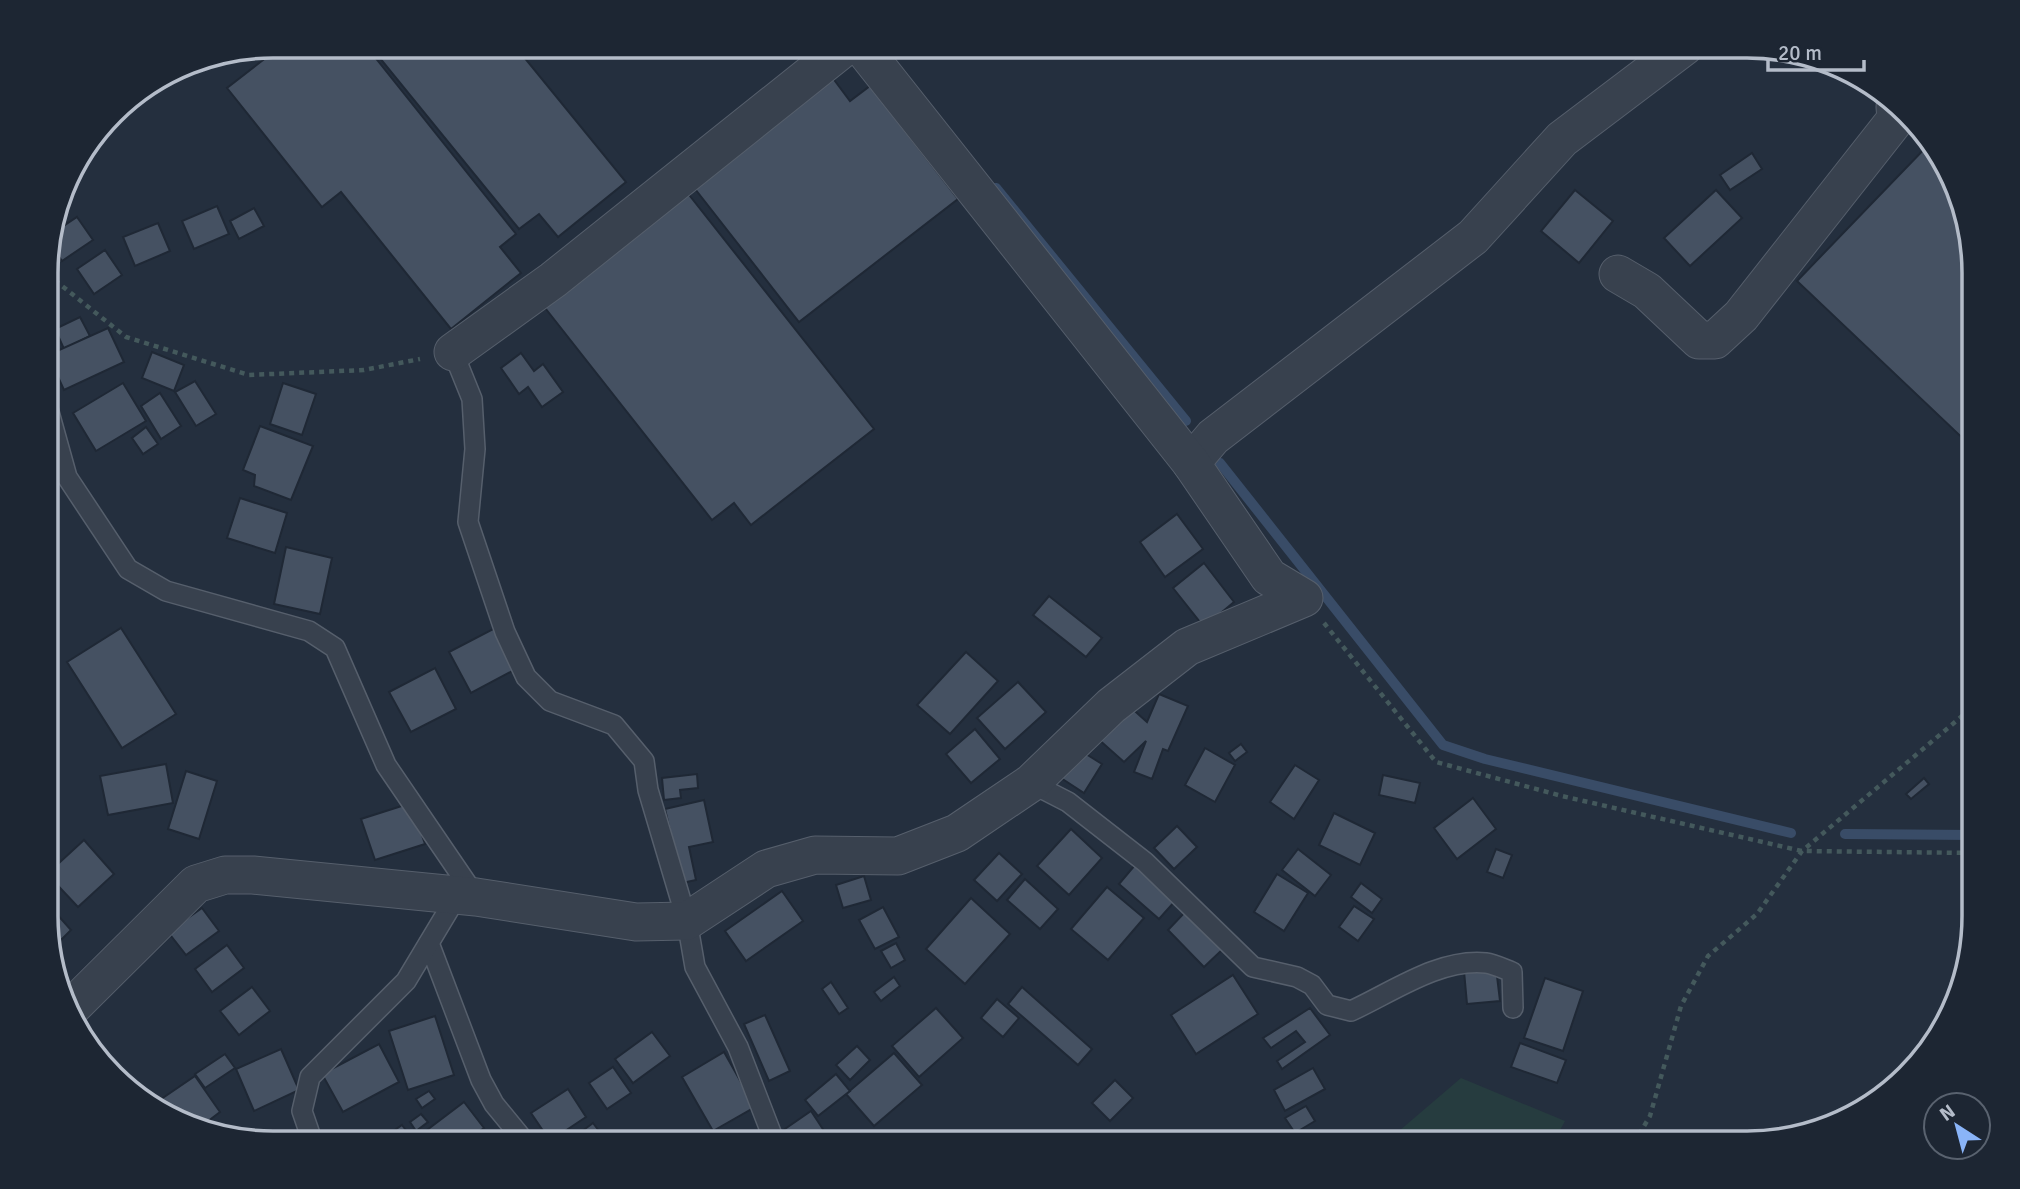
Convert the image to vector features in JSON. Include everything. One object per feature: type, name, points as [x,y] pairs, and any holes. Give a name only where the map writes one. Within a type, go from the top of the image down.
[{"type":"street","points":[[453,352],[553,280],[831,58]]},
{"type":"street","points":[[870,58],[1191,463],[1269,577],[1304,598]]},
{"type":"street","points":[[1191,463],[1213,437],[1473,237],[1562,139],[1669,58]]},
{"type":"street","points":[[1618,274],[1647,291],[1699,340],[1715,340],[1741,316],[1896,118]]},
{"type":"street","points":[[76,1003],[196,884],[225,875],[253,875],[466,896],[636,922],[687,921],[766,870],[814,855],[898,856],[957,833],[1031,783],[1111,706],[1187,647],[1304,598]]},
{"type":"lane","points":[[453,352],[472,399],[475,449],[468,522],[505,632],[526,677],[550,701],[614,725],[644,761],[648,790],[687,921],[695,967],[738,1046],[770,1131]]},
{"type":"lane","points":[[58,445],[67,477],[128,569],[166,591],[309,631],[335,648],[386,765],[466,896],[429,943],[405,981],[310,1077],[302,1111],[309,1131]]},
{"type":"lane","points":[[1031,783],[1068,802],[1145,862],[1253,967],[1297,977],[1312,985],[1327,1005],[1351,1011],[1427,975],[1458,966],[1486,963],[1512,972],[1513,1008]]},
{"type":"lane","points":[[429,943],[481,1080],[494,1104],[516,1131]]},
{"type":"path","points":[[58,283],[126,337],[249,375],[365,370],[453,352]]},
{"type":"path","points":[[1304,598],[1436,762],[1562,796],[1802,850],[1962,853]]},
{"type":"path","points":[[1641,1131],[1650,1116],[1681,1006],[1708,956],[1757,914],[1802,850],[1962,716]]},
{"type":"green space","points":[[1461,1078],[1565,1121],[1560,1131],[1399,1131]]},
{"type":"building","points":[[376,58],[516,234],[500,247],[521,273],[451,329],[341,192],[322,207],[227,88],[265,59]]},
{"type":"building","points":[[380,58],[525,58],[626,182],[558,237],[539,214],[519,229]]},
{"type":"building","points":[[832,77],[850,101],[870,86],[958,199],[799,322],[692,185]]},
{"type":"building","points":[[1924,150],[1940,177],[1951,203],[1962,258],[1962,438],[1797,281]]},
{"type":"building","points":[[1752,153],[1762,169],[1730,190],[1720,175]]},
{"type":"building","points":[[1575,190],[1613,221],[1579,263],[1541,231]]},
{"type":"building","points":[[1716,190],[1742,218],[1690,266],[1664,238]]},
{"type":"building","points":[[686,191],[874,429],[751,525],[734,503],[712,520],[542,304]]},
{"type":"building","points":[[217,206],[229,234],[194,249],[182,221]]},
{"type":"building","points":[[254,208],[264,226],[239,239],[230,221]]},
{"type":"building","points":[[77,217],[93,240],[62,261],[59,257],[63,226]]},
{"type":"building","points":[[158,223],[170,251],[135,266],[123,237]]},
{"type":"building","points":[[105,250],[122,275],[94,294],[77,269]]},
{"type":"building","points":[[80,317],[90,336],[64,349],[58,336],[58,328]]},
{"type":"building","points":[[108,328],[124,362],[64,390],[58,377],[58,350]]},
{"type":"building","points":[[152,352],[184,365],[174,391],[142,378]]},
{"type":"building","points":[[521,353],[534,371],[543,364],[563,392],[542,407],[528,387],[519,394],[501,368]]},
{"type":"building","points":[[195,381],[216,414],[196,426],[175,392]]},
{"type":"building","points":[[123,383],[146,421],[96,451],[73,413]]},
{"type":"building","points":[[283,383],[316,394],[302,435],[270,424]]},
{"type":"building","points":[[160,393],[181,426],[161,439],[141,406]]},
{"type":"building","points":[[260,426],[313,446],[291,500],[254,486],[255,475],[243,470]]},
{"type":"building","points":[[146,427],[158,444],[143,454],[132,438]]},
{"type":"building","points":[[240,498],[287,513],[275,553],[227,538]]},
{"type":"building","points":[[1177,514],[1203,549],[1165,577],[1140,542]]},
{"type":"building","points":[[286,547],[332,558],[320,614],[274,604]]},
{"type":"building","points":[[1204,563],[1234,602],[1204,627],[1173,588]]},
{"type":"building","points":[[1049,596],[1102,638],[1086,657],[1033,615]]},
{"type":"building","points":[[121,628],[176,714],[122,748],[67,662]]},
{"type":"building","points":[[495,628],[516,669],[471,693],[449,652]]},
{"type":"building","points":[[966,652],[998,681],[950,734],[917,705]]},
{"type":"building","points":[[435,668],[456,709],[411,732],[389,692]]},
{"type":"building","points":[[1018,682],[1046,712],[1005,749],[977,718]]},
{"type":"building","points":[[1159,694],[1188,706],[1168,751],[1163,749],[1152,779],[1134,772],[1146,741],[1124,762],[1097,738],[1127,704],[1147,722]]},
{"type":"building","points":[[975,729],[1000,759],[971,783],[946,754]]},
{"type":"building","points":[[1241,744],[1247,752],[1235,761],[1229,753]]},
{"type":"building","points":[[1205,748],[1235,765],[1215,802],[1185,785]]},
{"type":"building","points":[[1078,749],[1102,764],[1084,793],[1061,778]]},
{"type":"building","points":[[166,764],[173,803],[108,815],[100,776]]},
{"type":"building","points":[[1295,765],[1319,780],[1294,819],[1270,802]]},
{"type":"building","points":[[186,771],[217,781],[199,839],[168,829]]},
{"type":"building","points":[[697,774],[698,788],[680,790],[681,798],[664,800],[662,778]]},
{"type":"building","points":[[1383,775],[1420,783],[1415,803],[1379,795]]},
{"type":"building","points":[[1924,778],[1929,784],[1911,799],[1906,794]]},
{"type":"building","points":[[1473,798],[1496,829],[1457,859],[1434,828]]},
{"type":"building","points":[[704,800],[713,842],[689,847],[696,880],[682,883],[665,809]]},
{"type":"building","points":[[411,803],[425,844],[375,860],[361,819]]},
{"type":"building","points":[[1334,813],[1375,833],[1360,865],[1319,845]]},
{"type":"building","points":[[1177,826],[1197,847],[1174,869],[1154,848]]},
{"type":"building","points":[[1071,829],[1102,858],[1069,895],[1037,866]]},
{"type":"building","points":[[84,840],[114,874],[78,907],[58,886],[58,864]]},
{"type":"building","points":[[1298,849],[1331,875],[1315,896],[1282,870]]},
{"type":"building","points":[[1496,849],[1512,855],[1503,878],[1487,872]]},
{"type":"building","points":[[999,853],[1022,874],[997,901],[974,880]]},
{"type":"building","points":[[1135,865],[1176,900],[1159,919],[1119,884]]},
{"type":"building","points":[[1277,874],[1308,893],[1284,931],[1254,912]]},
{"type":"building","points":[[864,876],[871,900],[843,908],[836,885]]},
{"type":"building","points":[[1025,879],[1058,909],[1040,929],[1007,900]]},
{"type":"building","points":[[1361,883],[1382,899],[1372,913],[1351,897]]},
{"type":"building","points":[[1107,887],[1144,918],[1108,960],[1071,929]]},
{"type":"building","points":[[782,891],[803,921],[746,961],[725,931]]},
{"type":"building","points":[[971,898],[1010,934],[965,984],[926,949]]},
{"type":"building","points":[[1354,906],[1374,919],[1358,941],[1339,927]]},
{"type":"building","points":[[883,907],[899,937],[875,949],[859,920]]},
{"type":"building","points":[[202,908],[219,931],[186,955],[168,932]]},
{"type":"building","points":[[1187,910],[1224,948],[1204,967],[1168,930]]},
{"type":"building","points":[[58,915],[71,930],[60,941]]},
{"type":"building","points":[[896,943],[905,960],[891,968],[881,951]]},
{"type":"building","points":[[227,945],[244,968],[212,992],[195,969]]},
{"type":"building","points":[[1496,968],[1500,1001],[1467,1004],[1464,971]]},
{"type":"building","points":[[1233,975],[1258,1014],[1196,1054],[1171,1015]]},
{"type":"building","points":[[894,977],[900,986],[881,1001],[874,992]]},
{"type":"building","points":[[1545,978],[1583,991],[1563,1051],[1524,1038]]},
{"type":"building","points":[[831,982],[848,1008],[839,1014],[822,989]]},
{"type":"building","points":[[252,987],[270,1011],[239,1035],[220,1011]]},
{"type":"building","points":[[1022,987],[1092,1049],[1078,1065],[1008,1004]]},
{"type":"building","points":[[997,999],[1019,1018],[1003,1037],[981,1018]]},
{"type":"building","points":[[936,1008],[963,1038],[919,1077],[892,1046]]},
{"type":"building","points":[[1310,1008],[1330,1035],[1282,1069],[1277,1061],[1305,1042],[1296,1031],[1271,1048],[1263,1038]]},
{"type":"building","points":[[765,1015],[790,1071],[769,1081],[744,1024]]},
{"type":"building","points":[[435,1016],[454,1075],[408,1090],[389,1031]]},
{"type":"building","points":[[652,1032],[670,1056],[633,1083],[615,1059]]},
{"type":"building","points":[[1520,1043],[1566,1060],[1557,1083],[1511,1067]]},
{"type":"building","points":[[379,1044],[399,1082],[343,1112],[322,1074]]},
{"type":"building","points":[[857,1046],[870,1060],[850,1080],[836,1065]]},
{"type":"building","points":[[281,1049],[299,1090],[254,1111],[236,1069]]},
{"type":"building","points":[[724,1052],[755,1107],[713,1131],[682,1077]]},
{"type":"building","points":[[894,1053],[922,1085],[874,1126],[846,1094]]},
{"type":"building","points":[[225,1054],[235,1068],[205,1088],[195,1074]]},
{"type":"building","points":[[613,1067],[631,1093],[607,1109],[589,1083]]},
{"type":"building","points":[[1313,1068],[1325,1089],[1285,1111],[1274,1090]]},
{"type":"building","points":[[836,1074],[850,1091],[818,1116],[805,1100]]},
{"type":"building","points":[[195,1076],[220,1112],[208,1121],[161,1099]]},
{"type":"building","points":[[1115,1080],[1133,1098],[1110,1121],[1092,1103]]},
{"type":"building","points":[[568,1089],[586,1117],[565,1131],[543,1131],[531,1113]]},
{"type":"building","points":[[429,1091],[435,1099],[422,1108],[416,1099]]},
{"type":"building","points":[[464,1102],[484,1128],[480,1131],[427,1130]]},
{"type":"building","points":[[1306,1106],[1315,1121],[1294,1131],[1285,1118]]},
{"type":"building","points":[[811,1111],[824,1131],[782,1131]]},
{"type":"building","points":[[421,1114],[428,1122],[416,1131],[410,1122]]},
{"type":"building","points":[[593,1123],[599,1131],[582,1131]]},
{"type":"building","points":[[402,1125],[406,1131],[394,1131]]},
{"type":"waterway","points":[[996,188],[1186,421]]},
{"type":"waterway","points":[[1220,463],[1443,745],[1485,759],[1791,833]]},
{"type":"waterway","points":[[1845,834],[1962,835]]}]
